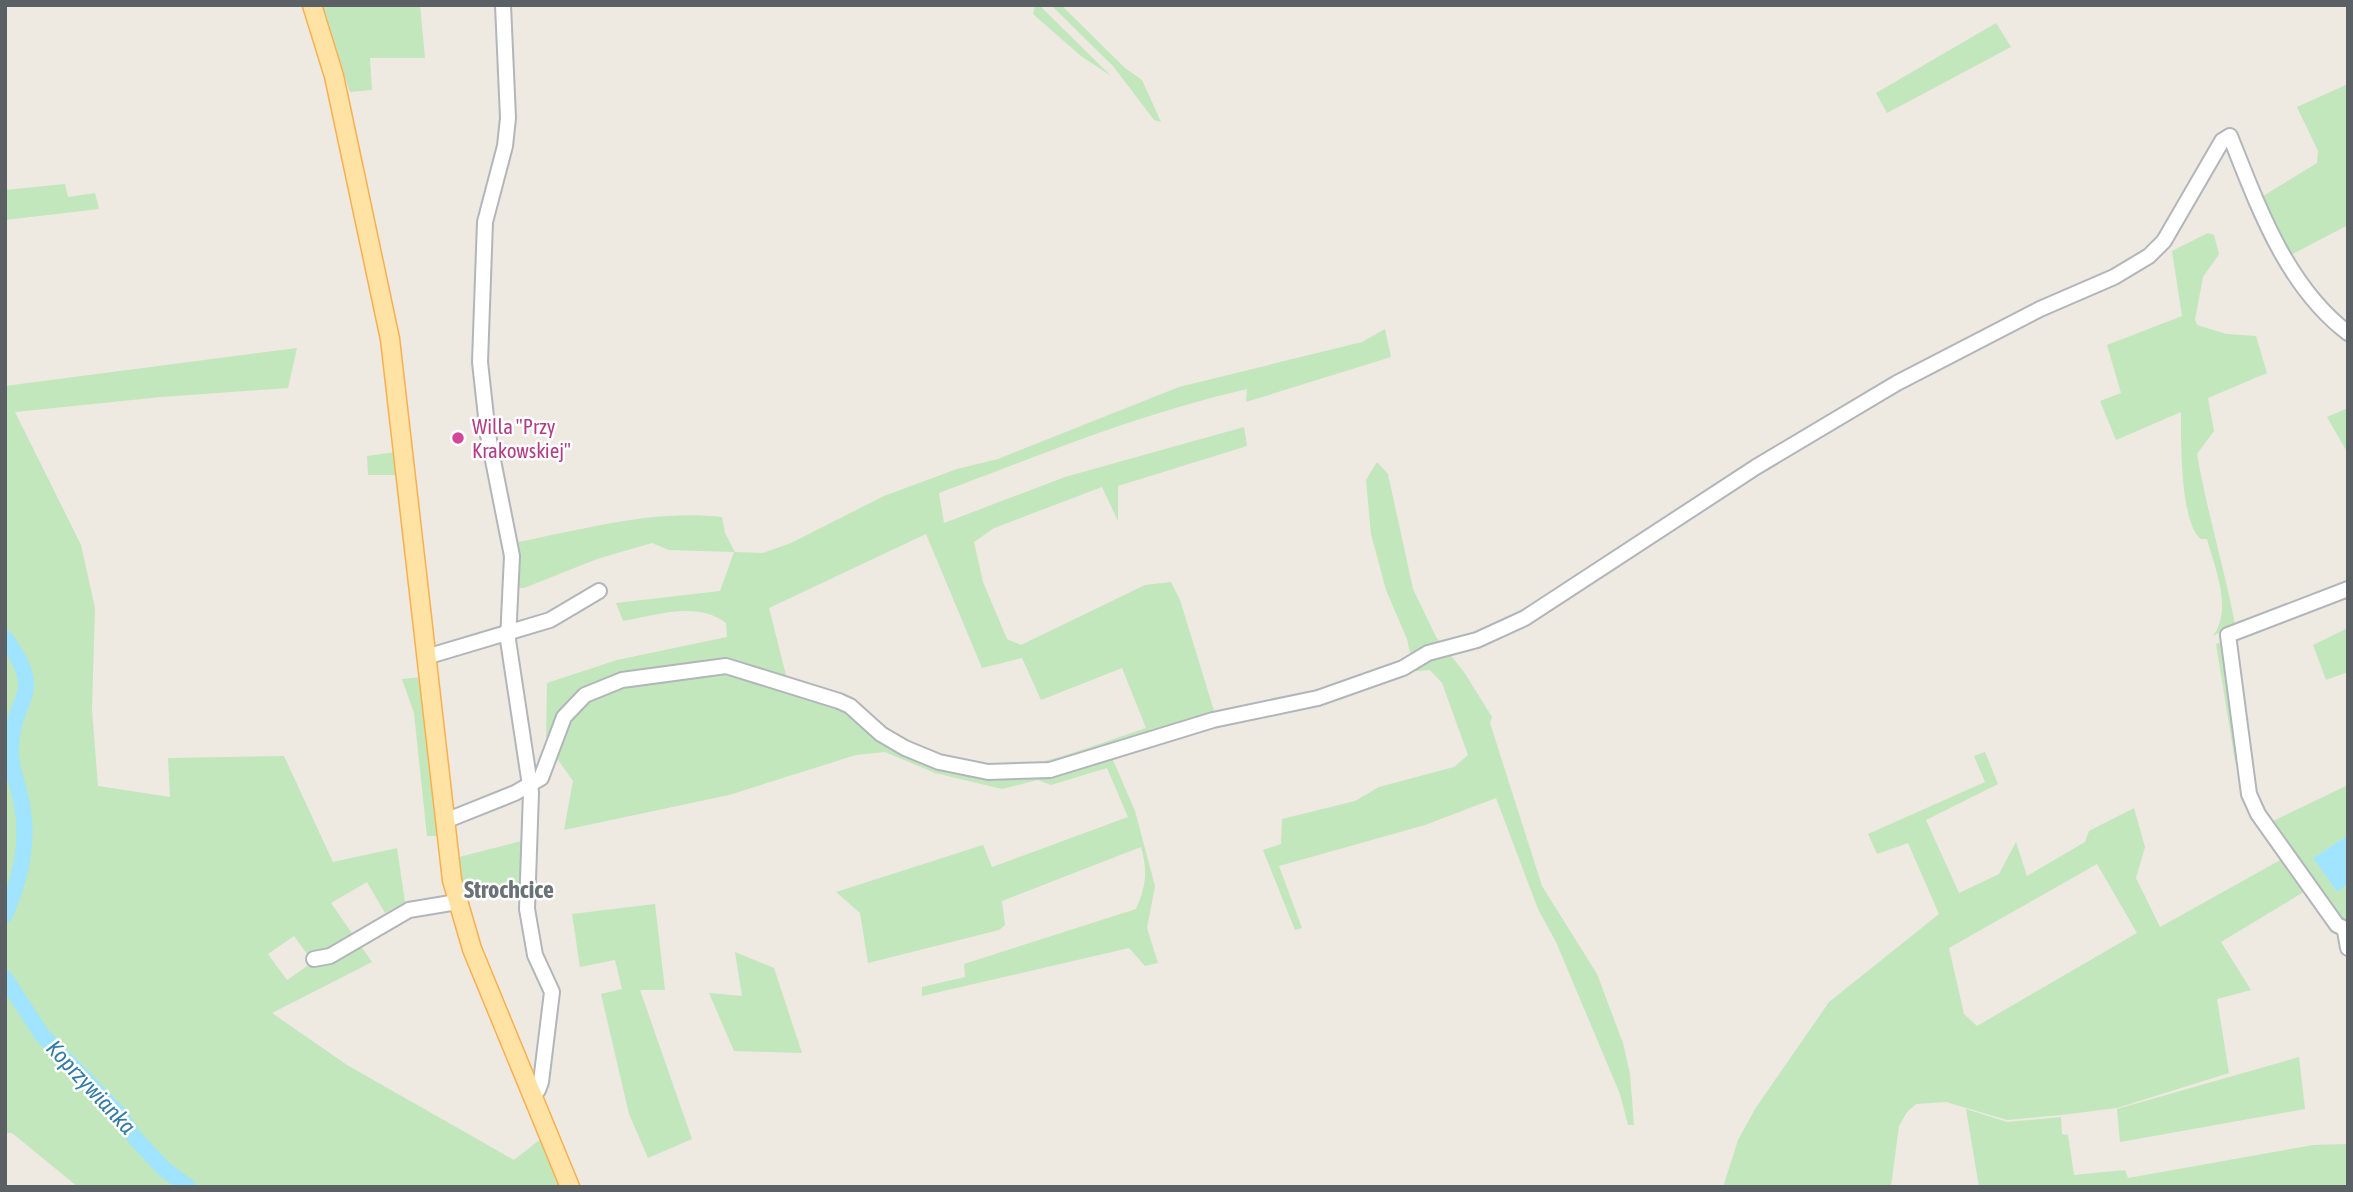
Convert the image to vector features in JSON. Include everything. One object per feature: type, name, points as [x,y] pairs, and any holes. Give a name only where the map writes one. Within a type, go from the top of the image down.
[{"type":"main road","points":[[312,5],[334,76],[390,339],[445,821],[457,902],[472,949],[570,1187]]},
{"type":"street","points":[[503,5],[508,118],[505,146],[486,214],[480,343],[488,435],[512,556],[508,630],[530,785],[527,909],[535,954],[552,992],[541,1082],[538,1090],[531,1094]]},
{"type":"street","points":[[445,821],[530,785],[544,775],[559,723],[580,699],[622,680],[697,668],[739,668],[850,706],[881,734],[905,748],[960,769],[1012,773],[1059,768],[1213,720],[1318,698],[1403,668],[1428,653],[1476,640],[1525,618],[1756,467],[1897,383],[2040,309],[2114,277],[2149,256],[2164,242],[2222,141],[2230,136],[2259,204],[2291,268],[2312,300],[2348,333]]},
{"type":"street","points":[[2348,589],[2228,635],[2249,794],[2258,814],[2337,925],[2347,930],[2348,948]]},
{"type":"street","points":[[426,657],[508,630],[550,620],[599,591]]},
{"type":"street","points":[[314,959],[330,956],[409,910],[457,902]]},
{"type":"green space","points":[[321,5],[420,5],[425,58],[370,58],[372,90],[350,92]]},
{"type":"green space","points":[[1035,5],[1039,5],[1111,76],[1081,56],[1033,14]]},
{"type":"green space","points":[[1051,5],[1061,5],[1125,68],[1142,80],[1161,122],[1154,120],[1113,66]]},
{"type":"green space","points":[[1996,23],[2011,47],[1887,113],[1876,93]]},
{"type":"green space","points":[[2348,84],[2348,225],[2289,256],[2260,198],[2317,163],[2318,151],[2297,107]]},
{"type":"green space","points":[[65,184],[68,197],[95,193],[99,209],[5,220],[5,190]]},
{"type":"green space","points":[[2208,233],[2214,235],[2219,254],[2203,277],[2195,320],[2197,325],[2226,334],[2256,336],[2267,373],[2208,398],[2214,431],[2197,454],[2235,624],[2213,636],[2219,625],[2222,601],[2218,575],[2207,539],[2201,539],[2194,530],[2185,499],[2181,412],[2116,440],[2100,401],[2121,393],[2107,345],[2182,316],[2172,251]]},
{"type":"green space","points":[[1385,329],[1391,357],[1246,402],[1247,389],[1168,410],[939,493],[944,523],[1065,477],[1244,427],[1247,446],[1118,486],[1118,521],[1102,487],[994,528],[974,542],[983,582],[1007,639],[1021,645],[1145,585],[1171,582],[1180,600],[1215,714],[1120,753],[1113,760],[1135,811],[1155,886],[1147,928],[1158,963],[1145,966],[1129,948],[922,996],[922,987],[965,977],[964,964],[1136,909],[1145,878],[1141,847],[1002,901],[1005,925],[999,930],[868,963],[860,913],[836,892],[983,845],[992,867],[1128,817],[1107,768],[1051,785],[1038,780],[1002,789],[935,773],[885,752],[856,755],[729,795],[564,830],[573,781],[546,743],[547,683],[617,660],[727,637],[726,623],[715,616],[676,611],[623,621],[616,603],[720,591],[734,552],[669,550],[652,543],[597,559],[524,588],[514,588],[513,543],[643,518],[696,515],[722,517],[725,533],[735,552],[763,553],[791,543],[884,496],[957,469],[998,459],[1179,387],[1362,342]],"holes":[[[926,534],[982,668],[1022,658],[1041,700],[1122,668],[1146,728],[1069,754],[1023,766],[993,768],[932,754],[870,726],[787,679],[769,608]]]},
{"type":"green space","points":[[297,348],[288,388],[161,397],[15,412],[81,545],[95,608],[92,710],[98,786],[170,797],[168,758],[284,756],[333,862],[397,848],[405,902],[385,913],[367,882],[331,903],[372,962],[272,1013],[347,1065],[514,1160],[542,1138],[561,1187],[78,1187],[12,1133],[5,1133],[5,386]],"holes":[[[294,936],[313,962],[287,980],[268,954]]]},
{"type":"green space","points":[[2348,408],[2348,449],[2346,450],[2327,417]]},
{"type":"green space","points":[[396,452],[398,475],[368,475],[367,456]]},
{"type":"green space","points":[[1377,462],[1388,474],[1413,589],[1436,637],[1464,672],[1492,717],[1490,723],[1542,886],[1597,974],[1623,1043],[1630,1074],[1634,1125],[1628,1125],[1620,1094],[1556,942],[1538,909],[1496,798],[1425,825],[1279,866],[1302,928],[1295,930],[1263,850],[1281,844],[1282,819],[1355,801],[1379,787],[1454,767],[1468,755],[1442,683],[1430,670],[1406,672],[1411,657],[1407,639],[1386,590],[1371,534],[1366,480]]},
{"type":"green space","points":[[2348,628],[2348,672],[2326,680],[2313,645]]},
{"type":"green space","points":[[2216,644],[2226,648],[2244,791],[2235,761]]},
{"type":"green space","points":[[421,677],[439,836],[427,836],[414,713],[402,679]]},
{"type":"green space","points":[[1985,752],[1998,784],[1926,820],[1959,893],[1999,874],[2016,842],[2027,876],[2085,842],[2089,831],[2134,808],[2145,847],[2136,878],[2160,927],[2284,858],[2307,890],[2221,942],[2251,990],[2217,999],[2229,1073],[2117,1108],[2061,1115],[2007,1120],[1946,1102],[1916,1104],[1907,1112],[1899,1126],[1891,1187],[1723,1187],[1738,1140],[1755,1109],[1829,1002],[1939,914],[1908,843],[1877,854],[1868,834],[1985,782],[1974,756]],"holes":[[[2097,864],[2137,933],[1977,1026],[1964,1014],[1949,948]]]},
{"type":"green space","points":[[2348,785],[2348,835],[2313,858],[2337,892],[2348,884],[2346,927],[2269,823]]},
{"type":"green space","points":[[533,838],[531,870],[521,870],[519,887],[464,895],[455,858]]},
{"type":"green space","points":[[655,904],[665,990],[640,990],[692,1139],[648,1158],[629,1114],[601,994],[622,989],[615,960],[580,967],[572,914]]},
{"type":"green space","points":[[735,952],[774,968],[802,1053],[734,1051],[709,993],[742,996]]},
{"type":"green space","points":[[2299,1057],[2305,1109],[2120,1142],[2117,1109]]},
{"type":"green space","points":[[1966,1109],[2007,1122],[2061,1117],[2062,1134],[2068,1135],[2074,1175],[2125,1170],[2128,1178],[2313,1145],[2348,1144],[2348,1187],[1979,1187]]},
{"type":"water","points":[[2348,835],[2348,884],[2337,892],[2313,858]]},
{"type":"waterway","name":"Koprzywianka","points":[[5,638],[18,658],[26,686],[12,734],[11,753],[24,815],[24,844],[16,887],[5,915]]},
{"type":"waterway","name":"Koprzywianka","points":[[5,978],[42,1035],[120,1115],[135,1138],[164,1169],[188,1187]]},
{"type":"place","name":"Willa \"Przy Krakowskiej\"","points":[[458,438]]},
{"type":"district","name":"Strochcice","points":[[509,889]]}]
